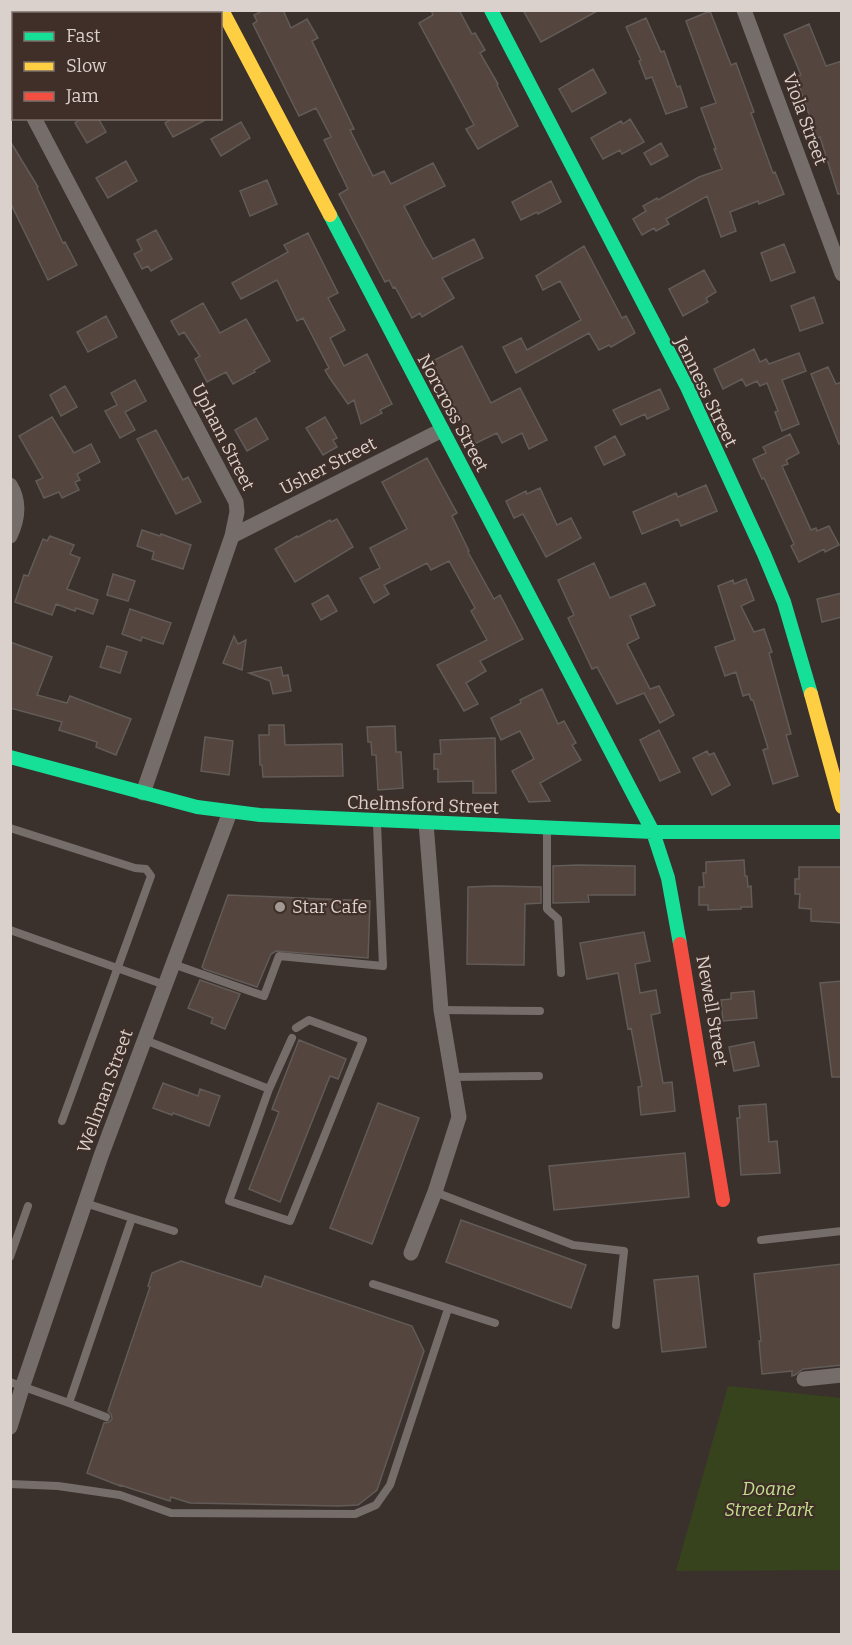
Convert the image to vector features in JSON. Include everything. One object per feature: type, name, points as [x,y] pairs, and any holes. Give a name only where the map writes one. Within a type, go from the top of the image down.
[{"type":"street","name":"Norcross Street","points":[[222,10],[653,832]]},
{"type":"street","name":"Jenness Street","points":[[491,10],[687,387],[767,562],[784,602],[796,641],[842,807]]},
{"type":"street","name":"Viola Street","points":[[744,10],[842,274]]},
{"type":"street","name":"Upham Street","points":[[35,120],[233,494],[237,512],[232,536],[143,793]]},
{"type":"street","name":"Usher Street","points":[[232,536],[442,430]]},
{"type":"street","points":[[10,485],[15,493],[17,508],[16,523],[10,536]]},
{"type":"street","name":"Chelmsford Street","points":[[10,757],[197,807],[230,812],[377,821],[653,832],[842,832]]},
{"type":"street","name":"Wellman Street","points":[[10,1427],[17,1384],[230,812]]},
{"type":"street","points":[[411,1253],[435,1192],[459,1117],[441,1010],[426,823]]},
{"type":"street","name":"Newell Street","points":[[653,832],[668,878],[723,1200]]},
{"type":"street","points":[[804,1379],[842,1375]]},
{"type":"lane","points":[[173,964],[264,996],[279,956],[383,966],[377,821]]},
{"type":"lane","points":[[10,828],[135,868],[146,869],[152,876],[62,1121]]},
{"type":"lane","points":[[547,828],[547,909],[558,919],[561,973]]},
{"type":"lane","points":[[10,930],[165,985]]},
{"type":"lane","points":[[441,1010],[540,1011]]},
{"type":"lane","points":[[292,1038],[269,1089],[229,1201],[290,1221],[363,1040],[309,1020],[296,1028]]},
{"type":"lane","points":[[145,1040],[269,1089]]},
{"type":"lane","points":[[452,1077],[539,1076]]},
{"type":"lane","points":[[435,1192],[573,1245],[624,1251],[616,1325]]},
{"type":"lane","points":[[85,1203],[174,1231]]},
{"type":"lane","points":[[10,1257],[28,1206]]},
{"type":"lane","points":[[69,1403],[132,1218]]},
{"type":"lane","points":[[761,1240],[842,1231]]},
{"type":"lane","points":[[373,1284],[495,1323]]},
{"type":"lane","points":[[10,1484],[58,1486],[120,1494],[171,1513],[355,1514],[376,1505],[390,1485],[448,1309]]},
{"type":"lane","points":[[17,1384],[106,1417]]},
{"type":"green space","name":"Doane Street Park","points":[[728,1386],[841,1398],[841,1570],[676,1571]]},
{"type":"building","points":[[264,10],[283,10],[291,28],[307,19],[318,38],[312,41],[354,129],[350,130],[373,176],[384,171],[391,184],[433,163],[445,186],[404,206],[433,259],[474,239],[483,258],[442,278],[454,298],[422,317],[420,313],[412,318],[395,287],[393,288],[389,280],[385,282],[339,194],[348,189],[324,140],[331,137],[316,108],[299,116],[253,24],[257,21],[254,15]]},
{"type":"building","points":[[431,10],[459,10],[472,34],[475,33],[485,50],[480,53],[518,126],[478,149],[466,129],[474,125],[419,23],[433,15]]},
{"type":"building","points":[[523,10],[599,10],[541,42]]},
{"type":"building","points":[[710,11],[731,65],[736,63],[754,112],[751,113],[773,173],[775,172],[784,194],[730,212],[736,231],[721,237],[707,196],[666,219],[669,224],[656,231],[654,228],[642,235],[633,219],[646,211],[643,206],[699,177],[722,169],[701,108],[716,103],[686,21]]},
{"type":"building","points":[[646,18],[661,52],[664,51],[687,107],[666,114],[652,77],[646,79],[639,61],[641,60],[626,27]]},
{"type":"building","points":[[809,24],[826,66],[842,61],[842,194],[838,194],[820,137],[817,138],[796,76],[801,75],[784,35]]},
{"type":"building","points":[[593,69],[606,93],[572,112],[559,89]]},
{"type":"building","points":[[630,119],[644,142],[622,154],[620,150],[603,159],[591,138],[621,121],[623,124]]},
{"type":"building","points":[[79,120],[99,120],[106,132],[87,143],[75,123]]},
{"type":"building","points":[[170,120],[205,120],[173,137],[165,123]]},
{"type":"building","points":[[241,122],[250,138],[221,156],[211,139]]},
{"type":"building","points":[[10,141],[38,187],[63,243],[65,242],[77,265],[48,280],[10,202]]},
{"type":"building","points":[[661,143],[668,156],[651,165],[644,153]]},
{"type":"building","points":[[126,161],[137,181],[108,198],[96,178]]},
{"type":"building","points":[[267,180],[277,204],[250,216],[240,191]]},
{"type":"building","points":[[551,181],[561,202],[521,220],[512,202]]},
{"type":"building","points":[[156,230],[172,259],[151,271],[148,266],[142,269],[134,254],[142,250],[137,240]]},
{"type":"building","points":[[308,233],[338,293],[328,298],[345,330],[330,338],[344,366],[367,354],[392,404],[380,410],[382,413],[361,424],[354,400],[348,404],[329,377],[325,370],[329,368],[303,318],[297,321],[277,280],[241,299],[232,283],[288,252],[284,245]]},
{"type":"building","points":[[784,244],[795,272],[771,281],[761,253]]},
{"type":"building","points":[[584,246],[622,318],[626,316],[635,333],[611,347],[609,345],[599,350],[589,333],[516,373],[503,347],[521,338],[527,350],[581,320],[560,281],[543,290],[536,276]]},
{"type":"building","points":[[704,270],[716,292],[706,298],[708,302],[683,316],[669,289]]},
{"type":"building","points":[[814,297],[823,323],[800,331],[791,306]]},
{"type":"building","points":[[203,303],[220,333],[246,319],[270,361],[233,384],[226,372],[207,382],[195,359],[200,356],[184,332],[179,335],[171,321]]},
{"type":"building","points":[[106,316],[117,337],[88,352],[77,332]]},
{"type":"building","points":[[462,346],[491,403],[520,388],[547,440],[529,449],[522,433],[502,443],[497,433],[474,444],[443,384],[439,387],[427,364]]},
{"type":"building","points":[[754,349],[760,362],[766,359],[769,364],[799,353],[806,371],[782,380],[799,424],[782,431],[775,412],[778,411],[767,383],[760,386],[757,381],[746,386],[742,379],[723,389],[714,369]]},
{"type":"building","points":[[828,367],[836,384],[842,382],[842,444],[839,444],[811,374]]},
{"type":"building","points":[[135,380],[146,401],[125,412],[135,430],[120,438],[105,411],[117,405],[111,393]]},
{"type":"building","points":[[65,386],[77,407],[61,416],[50,395]]},
{"type":"building","points":[[660,389],[669,409],[647,419],[645,414],[621,425],[613,410]]},
{"type":"building","points":[[52,417],[74,453],[91,444],[100,462],[77,474],[80,480],[75,482],[79,490],[62,498],[59,492],[44,498],[36,481],[43,478],[19,436]]},
{"type":"building","points":[[325,417],[337,438],[333,440],[337,447],[323,455],[306,428]]},
{"type":"building","points":[[256,418],[268,439],[247,451],[235,430]]},
{"type":"building","points":[[156,430],[183,480],[188,477],[201,502],[176,514],[137,439]]},
{"type":"building","points":[[790,434],[799,453],[786,460],[788,464],[782,466],[811,530],[816,528],[817,531],[829,526],[839,545],[825,552],[824,549],[799,562],[791,546],[794,544],[753,459],[766,453],[763,447]]},
{"type":"building","points":[[615,436],[625,455],[604,465],[595,447]]},
{"type":"building","points":[[427,458],[457,513],[452,516],[468,552],[494,599],[500,595],[523,639],[480,661],[486,671],[466,683],[478,704],[464,711],[437,665],[487,640],[471,611],[475,608],[449,561],[431,570],[427,563],[384,585],[389,594],[374,603],[360,578],[380,568],[370,548],[407,529],[382,482]]},
{"type":"building","points":[[706,485],[717,511],[681,526],[678,519],[642,534],[633,512],[676,493],[678,497]]},
{"type":"building","points":[[540,488],[557,525],[571,518],[581,538],[546,557],[523,514],[514,518],[506,501],[526,491],[527,494]]},
{"type":"building","points":[[337,519],[353,547],[295,582],[275,549],[330,520],[331,522]]},
{"type":"building","points":[[142,530],[191,545],[183,569],[152,559],[154,552],[137,546]]},
{"type":"building","points":[[50,536],[74,545],[70,554],[80,558],[67,589],[98,600],[93,614],[76,608],[75,611],[56,604],[52,615],[15,602],[24,575],[28,576],[43,539],[47,541]]},
{"type":"building","points":[[594,563],[610,598],[645,583],[655,605],[630,616],[639,638],[627,644],[650,689],[659,686],[674,715],[660,723],[644,693],[617,704],[597,667],[592,669],[568,618],[574,615],[558,580]]},
{"type":"building","points":[[113,574],[135,581],[128,601],[107,595]]},
{"type":"building","points":[[746,579],[754,600],[741,606],[754,632],[764,629],[772,652],[769,653],[791,734],[786,735],[798,776],[773,784],[763,750],[768,748],[753,700],[749,694],[743,696],[736,672],[725,676],[715,647],[735,640],[718,586],[733,580],[734,584]]},
{"type":"building","points":[[842,593],[842,617],[822,622],[817,599]]},
{"type":"building","points":[[328,595],[337,611],[321,620],[312,604]]},
{"type":"building","points":[[130,609],[171,623],[163,644],[142,637],[141,641],[122,634]]},
{"type":"building","points":[[234,636],[238,644],[246,640],[242,670],[223,663]]},
{"type":"building","points":[[10,642],[52,657],[37,695],[67,703],[70,696],[131,719],[116,755],[96,747],[97,742],[59,730],[62,722],[10,708]]},
{"type":"building","points":[[107,646],[127,652],[120,673],[100,667]]},
{"type":"building","points":[[281,667],[283,676],[288,675],[291,691],[273,694],[270,681],[249,673]]},
{"type":"building","points":[[542,689],[558,724],[564,721],[576,743],[572,745],[581,760],[540,783],[550,801],[529,802],[512,771],[534,759],[520,731],[501,740],[491,718]]},
{"type":"building","points":[[269,725],[284,725],[285,745],[342,744],[343,776],[263,777],[262,765],[260,765],[259,735],[269,735]]},
{"type":"building","points":[[395,726],[396,752],[401,752],[403,788],[378,790],[376,755],[372,755],[367,727]]},
{"type":"building","points":[[659,730],[680,772],[660,781],[640,740]]},
{"type":"building","points":[[205,737],[233,741],[229,775],[201,771]]},
{"type":"building","points":[[495,738],[496,793],[473,793],[473,781],[438,782],[438,769],[434,769],[434,754],[441,754],[440,740]]},
{"type":"building","points":[[707,751],[709,755],[714,753],[730,785],[712,795],[693,758]]},
{"type":"building","points":[[744,860],[745,876],[747,876],[748,887],[751,886],[752,907],[708,910],[708,905],[699,905],[699,887],[704,887],[703,873],[706,873],[706,862]]},
{"type":"building","points":[[553,866],[635,866],[635,895],[588,895],[589,902],[553,903]]},
{"type":"building","points":[[799,867],[842,867],[842,923],[811,921],[811,909],[799,908],[800,894],[795,894],[795,879],[799,879]]},
{"type":"building","points":[[468,887],[541,887],[541,903],[525,904],[524,965],[467,964]]},
{"type":"building","points":[[228,895],[370,901],[368,958],[276,951],[271,954],[257,987],[204,969],[202,967]]},
{"type":"building","points":[[644,932],[650,961],[635,964],[640,993],[656,990],[660,1013],[651,1015],[663,1083],[672,1082],[675,1111],[641,1115],[638,1087],[642,1086],[631,1028],[628,1029],[618,973],[587,979],[580,943]]},
{"type":"building","points":[[200,980],[240,994],[225,1029],[211,1023],[213,1018],[188,1008]]},
{"type":"building","points":[[842,981],[842,1077],[832,1077],[820,983]]},
{"type":"building","points":[[754,991],[757,1018],[723,1021],[721,1000],[731,999],[731,993]]},
{"type":"building","points":[[299,1040],[346,1059],[338,1079],[330,1076],[280,1202],[249,1189],[279,1112],[272,1109]]},
{"type":"building","points":[[754,1042],[759,1066],[734,1071],[729,1047]]},
{"type":"building","points":[[163,1083],[198,1096],[200,1089],[220,1096],[209,1126],[153,1108]]},
{"type":"building","points":[[378,1103],[419,1118],[372,1244],[330,1228]]},
{"type":"building","points":[[766,1104],[769,1142],[777,1141],[780,1173],[741,1175],[737,1118],[740,1118],[739,1106]]},
{"type":"building","points":[[685,1153],[689,1197],[554,1210],[549,1166]]},
{"type":"building","points":[[461,1220],[586,1265],[571,1308],[446,1262]]},
{"type":"building","points":[[181,1261],[261,1287],[265,1276],[412,1326],[424,1351],[377,1490],[358,1505],[190,1503],[171,1497],[170,1501],[87,1473],[104,1423],[112,1419],[108,1411],[150,1287],[148,1286],[152,1273]]},
{"type":"building","points":[[842,1264],[842,1365],[803,1369],[792,1376],[792,1371],[762,1374],[754,1274]]},
{"type":"building","points":[[698,1276],[706,1347],[662,1352],[654,1280]]},
{"type":"traffic: fast","points":[[491,10],[687,387],[784,602],[811,694]]},
{"type":"traffic: fast","points":[[330,215],[653,832],[668,878],[680,944]]},
{"type":"traffic: fast","points":[[10,757],[197,807],[260,815],[653,832],[842,832]]},
{"type":"traffic: slow","points":[[222,10],[330,215]]},
{"type":"traffic: slow","points":[[811,694],[842,807]]},
{"type":"traffic: jam","points":[[680,944],[723,1200]]},
{"type":"place","name":"Star Cafe","points":[[280,907]]}]
